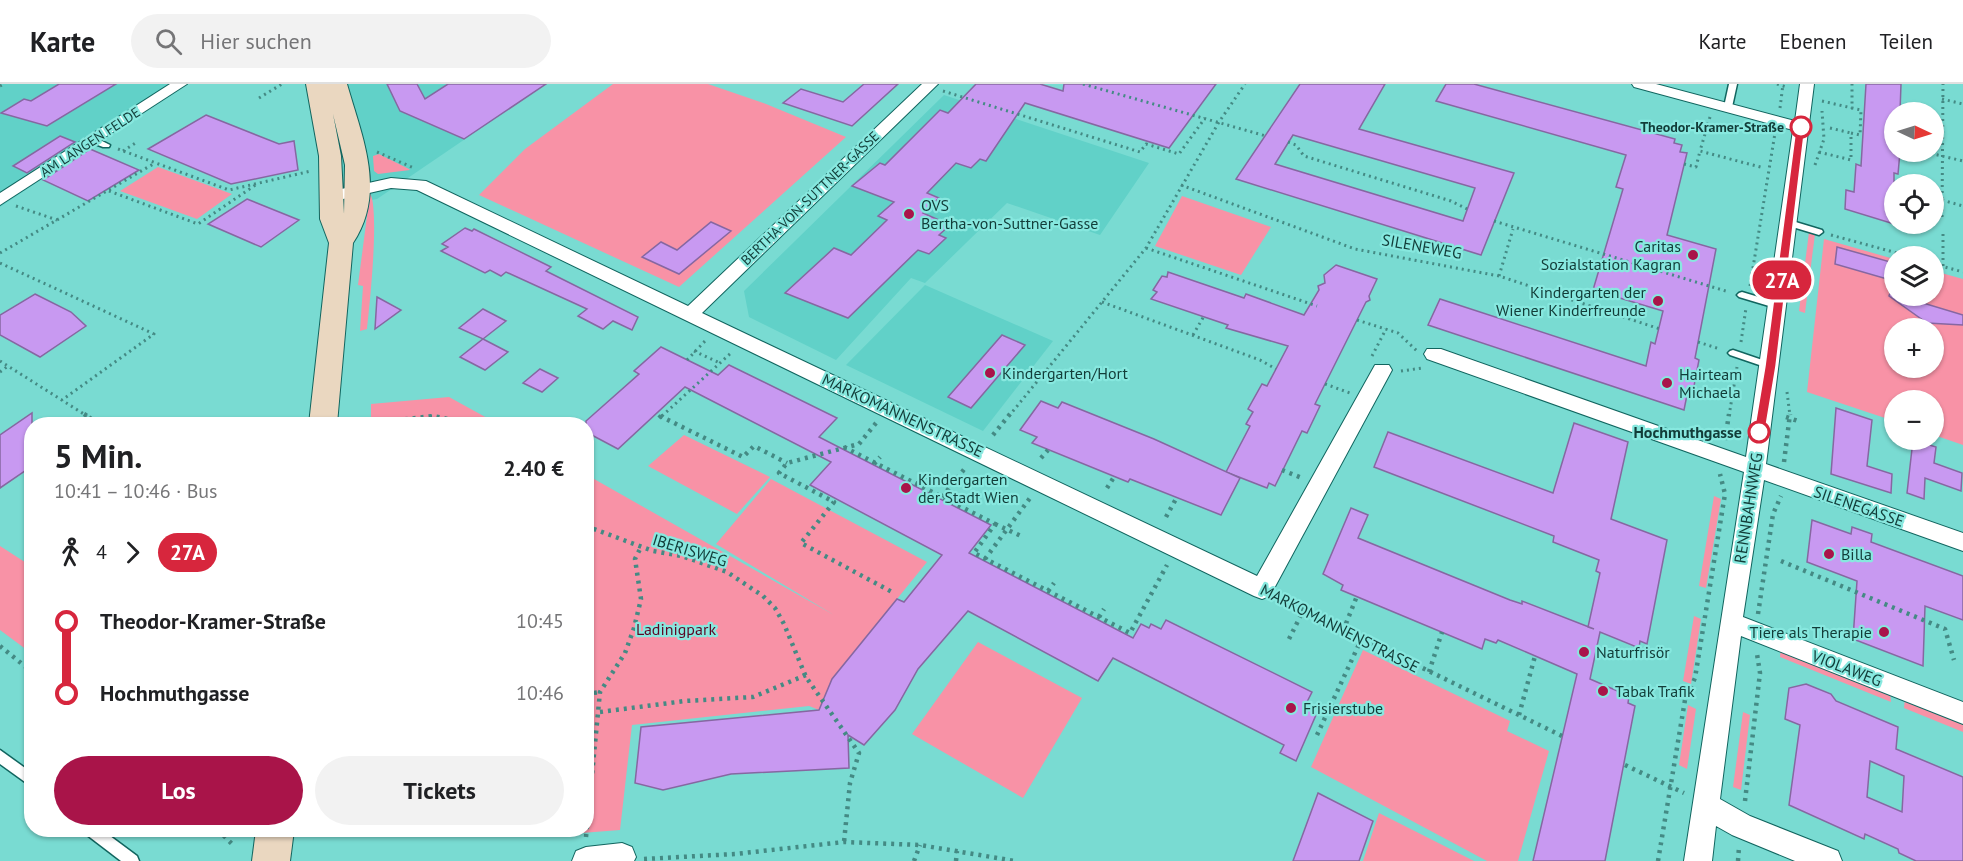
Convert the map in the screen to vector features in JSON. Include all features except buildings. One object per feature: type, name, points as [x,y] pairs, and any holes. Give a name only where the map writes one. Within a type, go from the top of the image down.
[{"type":"main road","points":[[317,84],[328,138],[332,219],[341,243]]},
{"type":"main road","points":[[324,417],[341,243],[356,217],[357,189],[352,136],[336,84]]},
{"type":"main road","points":[[271,861],[274,837]]},
{"type":"street","name":"AM LANGEN FELDE","points":[[7,203],[99,142],[180,84]]},
{"type":"street","points":[[1639,84],[1801,127]]},
{"type":"street","name":"RENNBAHNWEG","points":[[1698,861],[1731,622],[1771,366],[1807,84]]},
{"type":"street","name":"BERTHA-VON-SUTTNER-GASSE","points":[[691,313],[930,85]]},
{"type":"street","name":"MARKOMANNENSTRASSE","points":[[332,197],[357,189],[400,182],[420,185],[691,313],[1262,589]]},
{"type":"street","points":[[1434,354],[1755,468]]},
{"type":"street","points":[[1262,589],[1377,364]]},
{"type":"street","name":"SILENEGASSE","points":[[1755,468],[1963,542]]},
{"type":"street","name":"VIOLAWEG","points":[[1731,622],[1963,713]]},
{"type":"street","points":[[1707,806],[1741,826],[1828,861]]},
{"type":"street","points":[[586,850],[622,857]]},
{"type":"lane","points":[[1728,106],[1733,84]]},
{"type":"lane","points":[[1789,223],[1819,232]]},
{"type":"lane","points":[[1742,295],[1779,306]]},
{"type":"lane","points":[[1733,353],[1771,366]]},
{"type":"lane","points":[[0,756],[24,775]]},
{"type":"lane","points":[[101,837],[132,861]]},
{"type":"path","points":[[259,98],[282,84]]},
{"type":"path","points":[[1083,84],[1266,136]]},
{"type":"path","points":[[993,435],[1146,248],[1219,122],[1245,84]]},
{"type":"path","points":[[1777,84],[1784,85],[1779,115]]},
{"type":"path","points":[[1852,84],[1852,108]]},
{"type":"path","points":[[1943,84],[1942,99],[1963,104]]},
{"type":"path","points":[[930,85],[1140,152],[1146,144],[1179,154],[1205,118]]},
{"type":"path","points":[[1822,101],[1863,111],[1862,136],[1830,128]]},
{"type":"path","points":[[1684,164],[1696,167],[1712,112]]},
{"type":"path","points":[[1818,152],[1851,160],[1851,133]]},
{"type":"path","points":[[99,142],[229,190],[312,171]]},
{"type":"path","points":[[123,151],[137,142]]},
{"type":"path","points":[[1288,142],[1296,145],[1304,156],[1450,201],[1467,209]]},
{"type":"path","points":[[369,149],[420,172]]},
{"type":"path","points":[[1700,151],[1764,168]]},
{"type":"path","points":[[1944,156],[1963,161]]},
{"type":"path","points":[[0,254],[156,163]]},
{"type":"path","points":[[108,191],[198,224],[259,183]]},
{"type":"path","name":"SILENEWEG","points":[[1181,185],[1355,249],[1499,276],[1660,329]]},
{"type":"path","points":[[1944,201],[1963,206]]},
{"type":"path","points":[[7,203],[58,220]]},
{"type":"path","points":[[1494,221],[1513,229],[1742,295]]},
{"type":"path","points":[[1499,276],[1513,229]]},
{"type":"path","points":[[1819,232],[1884,250]]},
{"type":"path","points":[[1943,234],[1943,246]]},
{"type":"path","points":[[1146,248],[1317,306]]},
{"type":"path","points":[[0,263],[154,334],[62,400]]},
{"type":"path","points":[[1944,266],[1963,272]]},
{"type":"path","points":[[1102,302],[1260,360],[1276,369]]},
{"type":"path","points":[[1193,335],[1204,316]]},
{"type":"path","points":[[1357,320],[1386,329],[1398,333],[1415,350],[1434,354],[1423,368],[1405,371],[1377,364],[1386,329]]},
{"type":"path","points":[[687,360],[709,338]]},
{"type":"path","points":[[1698,342],[1733,353]]},
{"type":"path","points":[[734,350],[659,417],[743,457],[753,446],[787,463]]},
{"type":"path","points":[[694,351],[720,363]]},
{"type":"path","points":[[0,361],[89,417]]},
{"type":"path","points":[[0,372],[8,366]]},
{"type":"path","points":[[1726,396],[1737,399]]},
{"type":"path","points":[[417,417],[431,415],[449,417]]},
{"type":"path","points":[[1786,417],[1798,421]]},
{"type":"path","points":[[879,420],[859,444],[787,463],[778,473],[834,502],[801,543],[892,592]]},
{"type":"path","points":[[844,447],[1021,536]]},
{"type":"path","points":[[1041,458],[1048,450]]},
{"type":"path","points":[[874,464],[880,457]]},
{"type":"path","points":[[1658,861],[1672,786],[1684,700],[1695,678],[1725,494],[1720,473],[1722,462]]},
{"type":"path","points":[[942,497],[968,464]]},
{"type":"path","points":[[1282,470],[1303,478]]},
{"type":"path","points":[[917,484],[926,476]]},
{"type":"path","points":[[1107,488],[1114,477]]},
{"type":"path","points":[[1758,616],[1773,513],[1780,502],[1781,492]]},
{"type":"path","points":[[985,559],[1032,495]]},
{"type":"path","points":[[1166,517],[1177,498]]},
{"type":"path","points":[[978,515],[981,508]]},
{"type":"path","points":[[995,524],[974,553],[1130,633],[1169,562]]},
{"type":"path","name":"IBERISWEG","points":[[594,529],[641,547],[727,572],[763,596],[775,608],[806,676],[859,753],[850,783],[844,842]]},
{"type":"path","points":[[594,771],[600,692],[625,653],[641,599],[635,572],[635,559],[641,547]]},
{"type":"path","points":[[1000,567],[1004,561]]},
{"type":"path","points":[[1781,561],[1945,629],[1954,660]]},
{"type":"path","points":[[1048,591],[1054,583]]},
{"type":"path","name":"MARKOMANNENSTRASSE","points":[[1262,589],[1361,640],[1562,736]]},
{"type":"path","points":[[1343,631],[1357,596]]},
{"type":"path","points":[[1099,617],[1104,609]]},
{"type":"path","points":[[1289,639],[1303,611]]},
{"type":"path","points":[[1429,672],[1442,632]]},
{"type":"path","points":[[1317,735],[1361,640]]},
{"type":"path","points":[[1744,806],[1760,670],[1754,642]]},
{"type":"path","points":[[0,646],[24,666]]},
{"type":"path","points":[[1519,716],[1535,656]]},
{"type":"path","points":[[600,712],[652,704],[753,697],[806,676]]},
{"type":"path","points":[[594,693],[600,692]]},
{"type":"path","points":[[1625,765],[1672,786],[1707,806]]},
{"type":"path","points":[[225,837],[232,844]]},
{"type":"path","points":[[622,857],[655,860],[844,842],[920,845],[1015,861]]},
{"type":"path","points":[[914,861],[920,845]]},
{"type":"path","points":[[956,861],[957,851]]},
{"type":"shaded area","points":[[3,84],[185,84],[0,207],[0,86]]},
{"type":"shaded area","points":[[326,84],[546,84],[377,199],[328,208]]},
{"type":"shaded area","points":[[944,95],[1149,163],[1100,235],[1007,203],[925,283],[911,278],[836,360],[749,317],[744,291]]},
{"type":"shaded area","points":[[925,285],[1053,341],[983,431],[846,365]]},
{"type":"green space","points":[[613,84],[708,84],[766,104],[846,137],[679,287],[479,195],[525,149]]},
{"type":"green space","points":[[379,154],[410,170],[378,174],[374,171],[373,156]]},
{"type":"green space","points":[[158,167],[232,194],[197,219],[120,191]]},
{"type":"green space","points":[[370,193],[374,219],[371,282],[367,329],[360,331],[363,286],[358,285]]},
{"type":"green space","points":[[1182,196],[1271,227],[1241,275],[1155,246]]},
{"type":"green space","points":[[1809,232],[1815,234],[1805,313],[1799,311]]},
{"type":"green space","points":[[1824,239],[1884,256],[1884,306],[1944,306],[1944,274],[1963,279],[1963,445],[1944,438],[1944,390],[1884,390],[1884,418],[1807,392]]},
{"type":"green space","points":[[449,397],[485,417],[371,417],[371,404]]},
{"type":"green space","points":[[684,435],[770,477],[737,514],[648,466]]},
{"type":"green space","name":"Ladinigpark","points":[[594,479],[834,615],[716,544],[771,479],[927,562],[832,679],[819,710],[809,706],[632,725],[620,830],[594,832]]},
{"type":"green space","points":[[1714,496],[1721,499],[1706,588],[1699,586]]},
{"type":"green space","points":[[0,546],[24,561],[24,648],[0,630]]},
{"type":"green space","points":[[1694,616],[1701,619],[1691,684],[1683,681]]},
{"type":"green space","points":[[978,642],[1082,698],[1023,798],[912,734]]},
{"type":"green space","points":[[1781,647],[1890,692],[1891,702],[1780,657]]},
{"type":"green space","points":[[1363,650],[1510,721],[1507,731],[1549,751],[1518,861],[1487,861],[1311,767]]},
{"type":"green space","points":[[1905,698],[1963,722],[1963,732],[1904,708]]},
{"type":"green space","points":[[1688,705],[1696,709],[1687,769],[1679,765]]},
{"type":"green space","points":[[1743,712],[1750,715],[1741,790],[1733,787]]},
{"type":"green space","points":[[1379,813],[1474,861],[1363,861]]},
{"type":"bus line","name":"27A","points":[[1759,432],[1771,366],[1801,127]]},
{"type":"place","name":"Theodor-Kramer-Straße","points":[[1801,127]]},
{"type":"place","name":"OVS Bertha-von-Suttner-Gasse","points":[[909,214]]},
{"type":"place","name":"Caritas Sozialstation Kagran","points":[[1693,255]]},
{"type":"place","name":"Kindergarten der Wiener Kinderfreunde","points":[[1658,301]]},
{"type":"place","name":"Kindergarten/Hort","points":[[990,373]]},
{"type":"place","name":"Hairteam Michaela","points":[[1667,383]]},
{"type":"place","name":"Hochmuthgasse","points":[[1759,432]]},
{"type":"place","name":"Kindergarten der Stadt Wien","points":[[906,488]]},
{"type":"place","name":"Billa","points":[[1829,554]]},
{"type":"place","name":"Tiere als Therapie","points":[[1884,632]]},
{"type":"place","name":"Naturfrisör","points":[[1584,652]]},
{"type":"place","name":"Tabak Trafik","points":[[1603,691]]},
{"type":"place","name":"Frisierstube","points":[[1291,708]]}]
